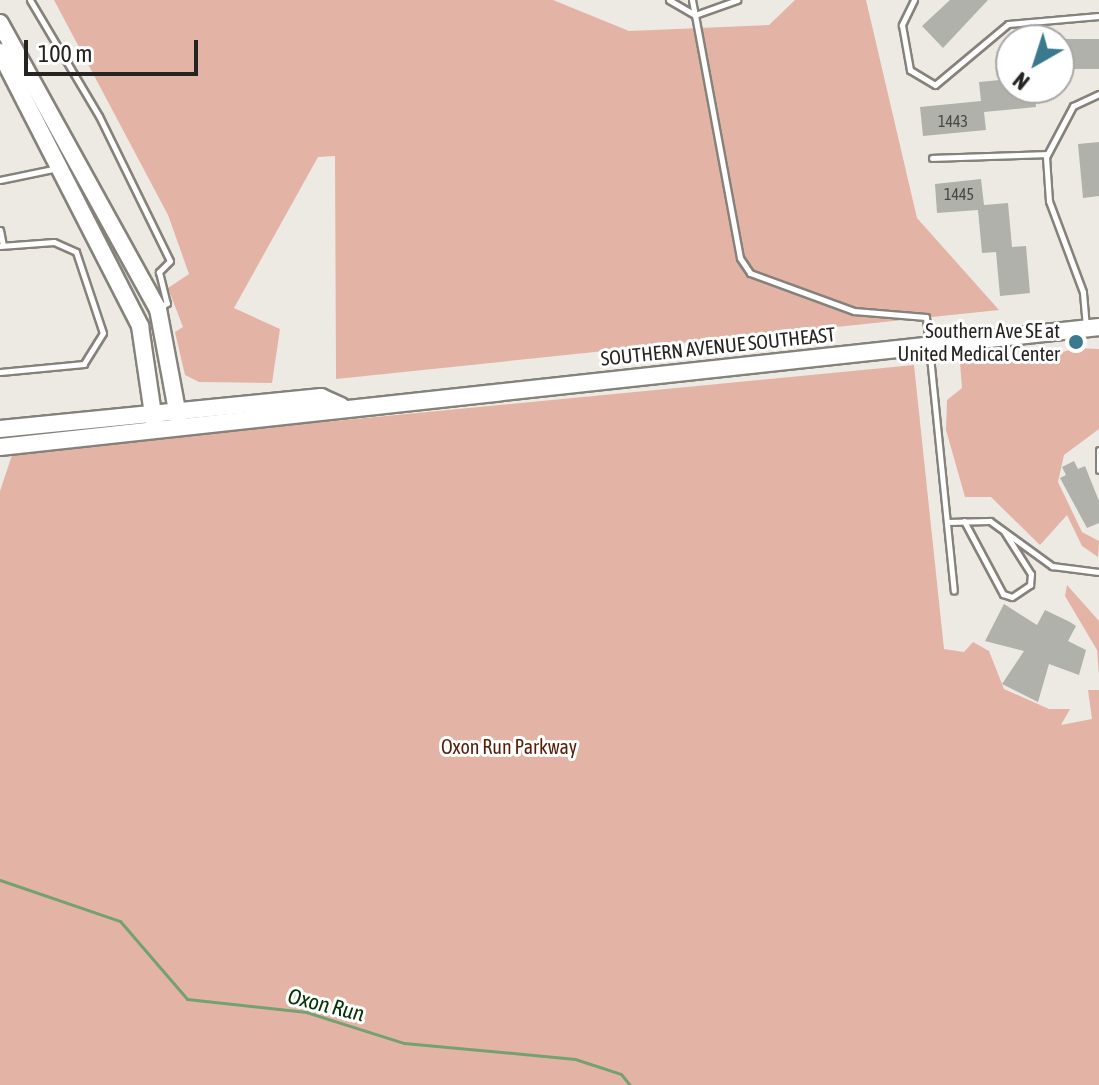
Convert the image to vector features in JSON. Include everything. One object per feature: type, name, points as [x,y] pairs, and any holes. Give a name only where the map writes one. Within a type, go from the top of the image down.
[{"type":"main road","points":[[0,23],[80,159],[158,309],[174,373],[179,418]]},
{"type":"main road","points":[[0,52],[140,326],[154,420]]},
{"type":"main road","name":"SOUTHERN AVENUE SOUTHEAST","points":[[0,429],[179,418],[316,415],[341,406],[1092,327]]},
{"type":"main road","points":[[174,373],[185,391],[210,405]]},
{"type":"main road","name":"SOUTHERN AVENUE SOUTHEAST","points":[[179,418],[210,405],[321,397],[341,406]]},
{"type":"main road","name":"SOUTHERN AVENUE SOUTHEAST","points":[[0,447],[154,420]]},
{"type":"lane","points":[[30,0],[99,116],[170,261],[159,272],[167,303],[158,309]]},
{"type":"lane","points":[[669,0],[695,15],[737,0]]},
{"type":"lane","points":[[692,0],[740,258],[750,273],[854,311],[920,313],[930,344],[954,591]]},
{"type":"lane","points":[[914,0],[902,25],[910,70],[935,85],[1008,24],[1099,16]]},
{"type":"lane","points":[[1092,327],[1083,292],[1049,201],[1047,154],[1073,106],[1099,94]]},
{"type":"lane","points":[[932,158],[1047,154]]},
{"type":"lane","points":[[0,180],[59,168],[80,159]]},
{"type":"lane","points":[[0,230],[1,246],[54,242],[76,252],[103,333],[84,364],[0,372]]},
{"type":"lane","points":[[1099,450],[1099,470]]},
{"type":"lane","points":[[964,521],[1003,594],[1012,597],[1030,585],[1031,574],[1005,533]]},
{"type":"lane","points":[[947,522],[990,521],[1052,566],[1099,572]]},
{"type":"green space","points":[[54,0],[553,0],[629,31],[769,25],[795,0],[866,0],[917,218],[999,310],[336,379],[335,156],[318,157],[234,308],[280,329],[272,383],[199,382],[185,375],[175,332],[183,327],[168,288],[189,274],[168,215]]},
{"type":"green space","points":[[1076,348],[1099,349],[1099,429],[1064,455],[1058,482],[1082,532],[1099,541],[1098,557],[1082,546],[1067,515],[1040,545],[991,497],[965,497],[946,430],[947,400],[962,388],[960,363],[1040,359]]},
{"type":"green space","name":"Oxon Run Parkway","points":[[914,365],[944,649],[964,652],[973,642],[989,651],[1004,689],[1049,709],[1070,709],[1061,725],[1092,719],[1088,690],[1099,690],[1099,1085],[0,1085],[0,491],[13,452]]},
{"type":"green space","points":[[1067,585],[1099,621],[1099,675],[1097,650],[1065,596]]},
{"type":"building","points":[[950,0],[988,0],[943,48],[922,26]]},
{"type":"building","points":[[1075,39],[1099,39],[1099,69],[1075,69]]},
{"type":"building","points":[[995,80],[995,104],[1036,104],[1036,107],[984,112],[986,130],[923,136],[920,107],[981,101],[979,82]]},
{"type":"building","points":[[1099,142],[1099,196],[1083,198],[1078,144]]},
{"type":"building","points":[[981,179],[984,205],[1008,203],[1012,247],[1026,246],[1030,293],[1000,296],[996,252],[982,253],[978,210],[937,213],[935,184]]},
{"type":"building","points":[[1074,461],[1078,469],[1085,466],[1099,501],[1099,523],[1087,528],[1060,478],[1066,475],[1062,467]]},
{"type":"building","points":[[1004,604],[1037,625],[1045,610],[1070,622],[1076,626],[1068,641],[1086,650],[1079,675],[1049,664],[1038,702],[1002,684],[1024,651],[985,641]]},
{"type":"waterway","name":"Oxon Run","points":[[0,880],[120,921],[187,999],[306,1012],[404,1043],[575,1059],[621,1074],[630,1085]]},
{"type":"place","name":"Southern Ave SE at United Medical Center","points":[[1076,342]]}]
